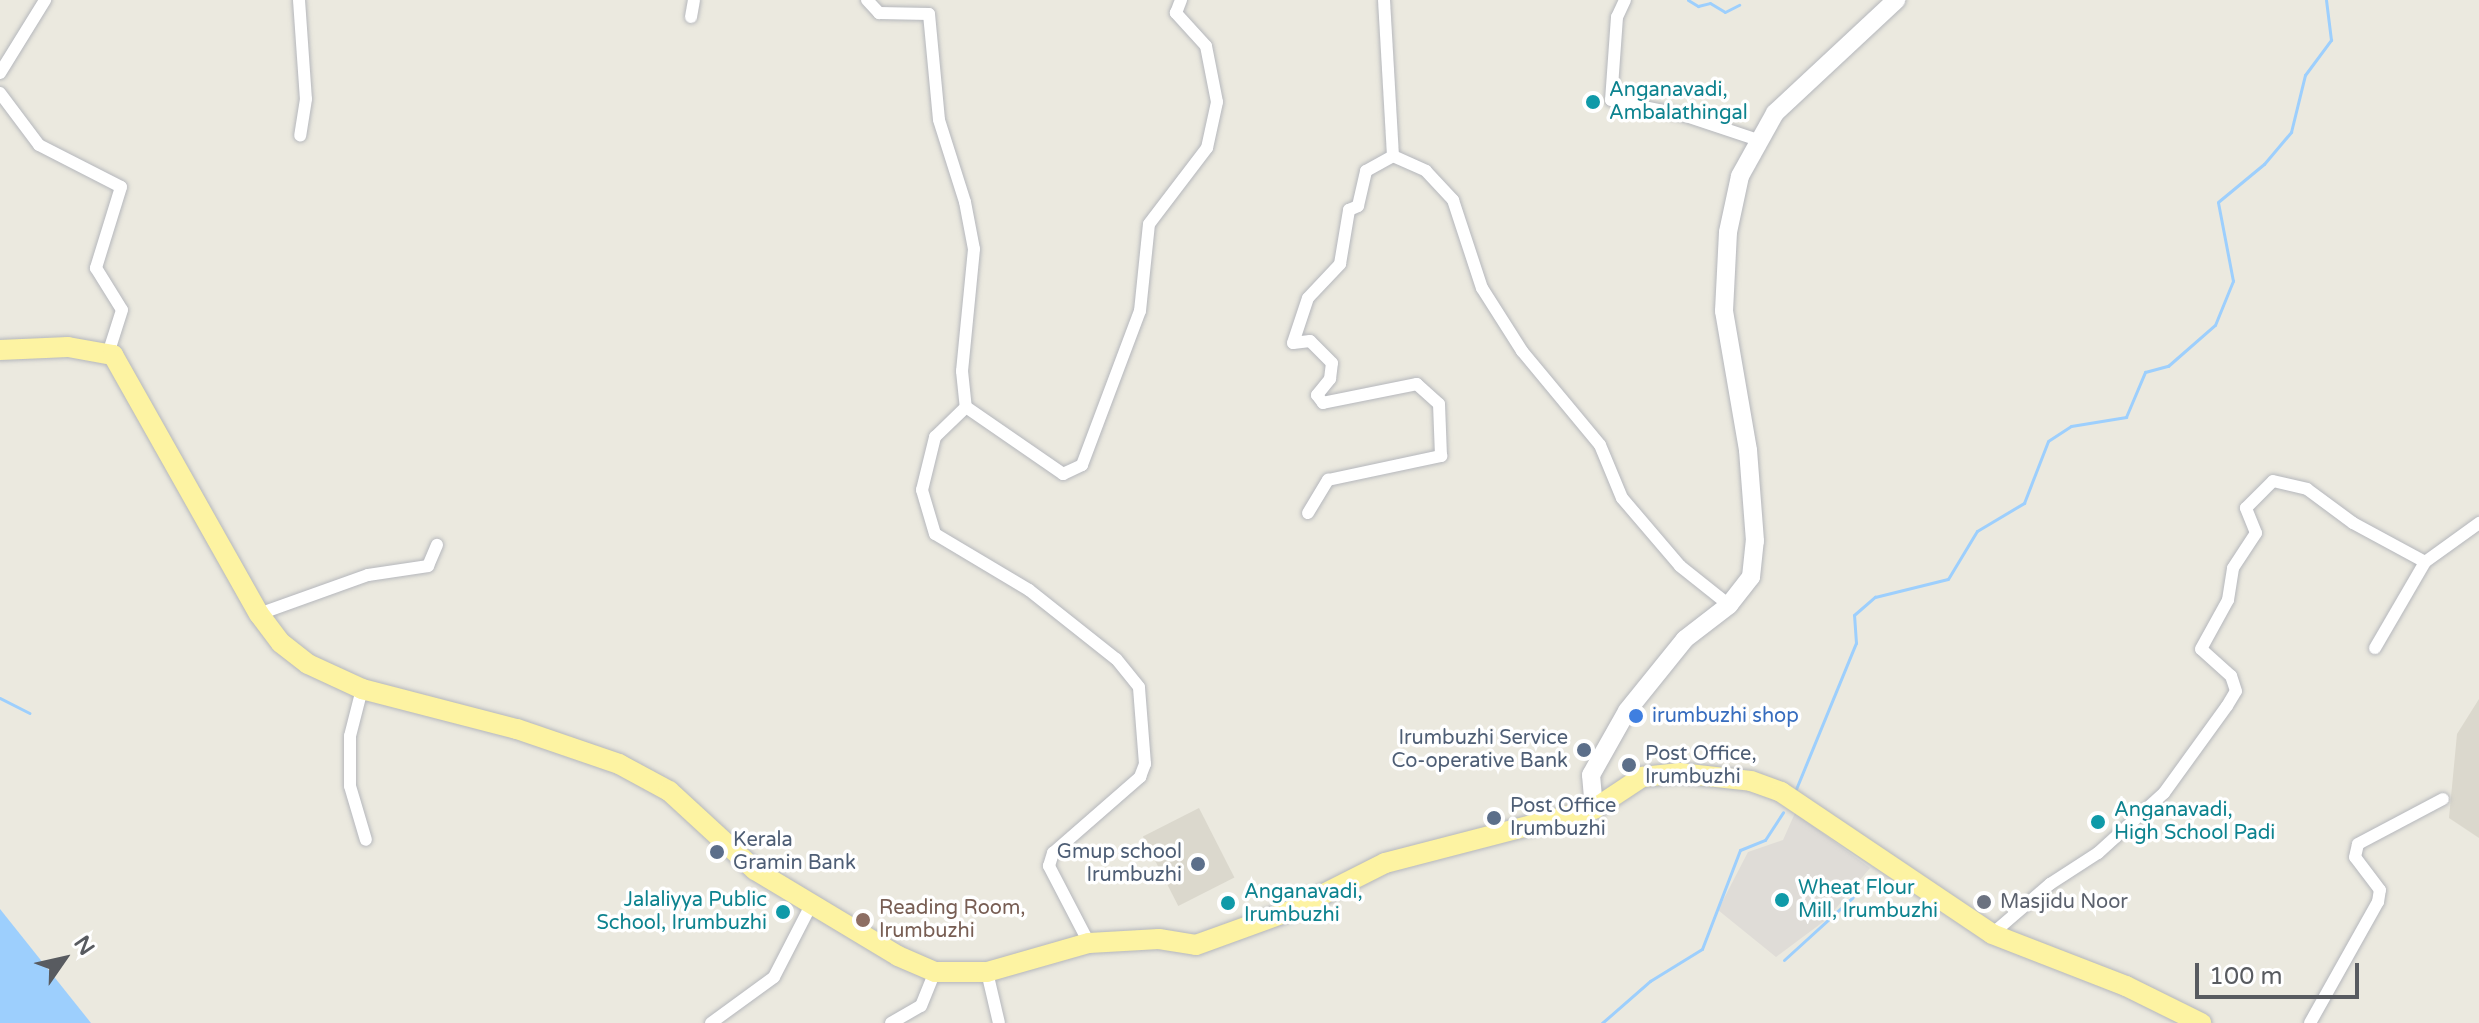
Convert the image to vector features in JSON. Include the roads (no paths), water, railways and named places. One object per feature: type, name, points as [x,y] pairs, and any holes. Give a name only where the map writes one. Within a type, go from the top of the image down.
[{"type":"main road","points":[[1594,809],[1591,775],[1627,711],[1699,624],[1729,605],[1751,577],[1755,541],[1748,450],[1724,311],[1728,232],[1740,176],[1758,140],[1801,85],[1896,0]]},
{"type":"main road","points":[[0,350],[68,347],[108,354],[259,614],[281,643],[308,664],[362,689],[517,729],[619,764],[669,791],[755,870],[935,972],[987,972],[1089,943],[1159,939],[1196,945],[1290,911],[1385,863],[1594,809],[1642,777],[1680,773],[1751,781],[1800,803],[1992,934],[2126,986],[2201,1023]]},
{"type":"street","points":[[0,73],[45,0]]},
{"type":"street","points":[[299,0],[306,99],[300,136]]},
{"type":"street","points":[[691,17],[694,0]]},
{"type":"street","points":[[867,0],[879,13],[929,14],[939,120],[965,202],[974,249],[962,371],[966,407],[1063,474],[1082,465],[1140,311],[1149,224],[1207,148],[1217,102],[1206,46],[1176,13],[1181,0]]},
{"type":"street","points":[[1384,0],[1393,156]]},
{"type":"street","points":[[1625,0],[1617,17],[1611,100],[1683,115],[1758,140]]},
{"type":"street","points":[[0,93],[39,145],[121,187],[96,268],[122,310],[108,354]]},
{"type":"street","points":[[1308,513],[1328,480],[1441,456],[1439,404],[1417,384],[1323,403],[1317,395],[1330,379],[1332,363],[1310,341],[1293,343],[1308,298],[1340,264],[1349,210],[1358,206],[1366,171],[1393,156]]},
{"type":"street","points":[[1393,156],[1426,171],[1453,200],[1482,288],[1522,351],[1600,445],[1622,498],[1680,566],[1729,605]]},
{"type":"street","points":[[966,407],[947,420],[930,450],[922,490],[935,534],[1029,590],[1116,659],[1139,687],[1145,764],[1140,777],[1064,842],[1049,866],[1089,943]]},
{"type":"street","points":[[1992,934],[2050,884],[2098,853],[2164,793],[2227,706],[2236,691],[2231,676],[2201,649],[2228,600],[2233,568],[2256,533],[2246,508],[2273,481],[2307,489],[2353,523],[2425,562]]},
{"type":"street","points":[[2375,648],[2425,562],[2479,523]]},
{"type":"street","points":[[259,614],[368,575],[428,566],[437,545]]},
{"type":"street","points":[[362,689],[350,736],[350,786],[366,840]]},
{"type":"street","points":[[2310,1023],[2378,902],[2380,890],[2355,857],[2358,844],[2443,799]]},
{"type":"street","points":[[711,1023],[774,977],[812,903]]},
{"type":"street","points":[[891,1023],[921,1006],[935,972]]},
{"type":"street","points":[[987,972],[999,1023]]},
{"type":"water","points":[[0,909],[91,1023],[0,1023]]},
{"type":"waterway","points":[[1688,0],[1698,6],[1710,3],[1725,12],[1739,5]]},
{"type":"waterway","points":[[1796,789],[1856,643],[1854,615],[1875,597],[1948,579],[1977,531],[2024,503],[2048,441],[2071,426],[2126,417],[2145,372],[2168,366],[2215,325],[2233,281],[2218,202],[2264,164],[2291,132],[2305,75],[2331,40],[2326,0]]},
{"type":"waterway","points":[[0,698],[29,713]]},
{"type":"waterway","points":[[1602,1023],[1650,981],[1702,949],[1740,850],[1765,840],[1783,812]]},
{"type":"waterway","points":[[1784,960],[1853,897]]},
{"type":"place","name":"Anganavadi, Ambalathingal","points":[[1593,102]]},
{"type":"place","name":"irumbuzhi shop","points":[[1636,716]]},
{"type":"place","name":"Irumbuzhi Service Co-operative Bank","points":[[1584,750]]},
{"type":"place","name":"Post Office, Irumbuzhi","points":[[1629,765]]},
{"type":"place","name":"Post Office Irumbuzhi","points":[[1494,818]]},
{"type":"place","name":"Anganavadi, High School Padi","points":[[2098,822]]},
{"type":"place","name":"Kerala Gramin Bank","points":[[717,852]]},
{"type":"place","name":"Gmup school Irumbuzhi","points":[[1198,864]]},
{"type":"place","name":"Wheat Flour Mill, Irumbuzhi","points":[[1782,900]]},
{"type":"place","name":"Masjidu Noor","points":[[1984,902]]},
{"type":"place","name":"Anganavadi, Irumbuzhi","points":[[1228,903]]},
{"type":"place","name":"Jalaliyya Public School, Irumbuzhi","points":[[783,912]]},
{"type":"place","name":"Reading Room, Irumbuzhi","points":[[863,920]]}]
